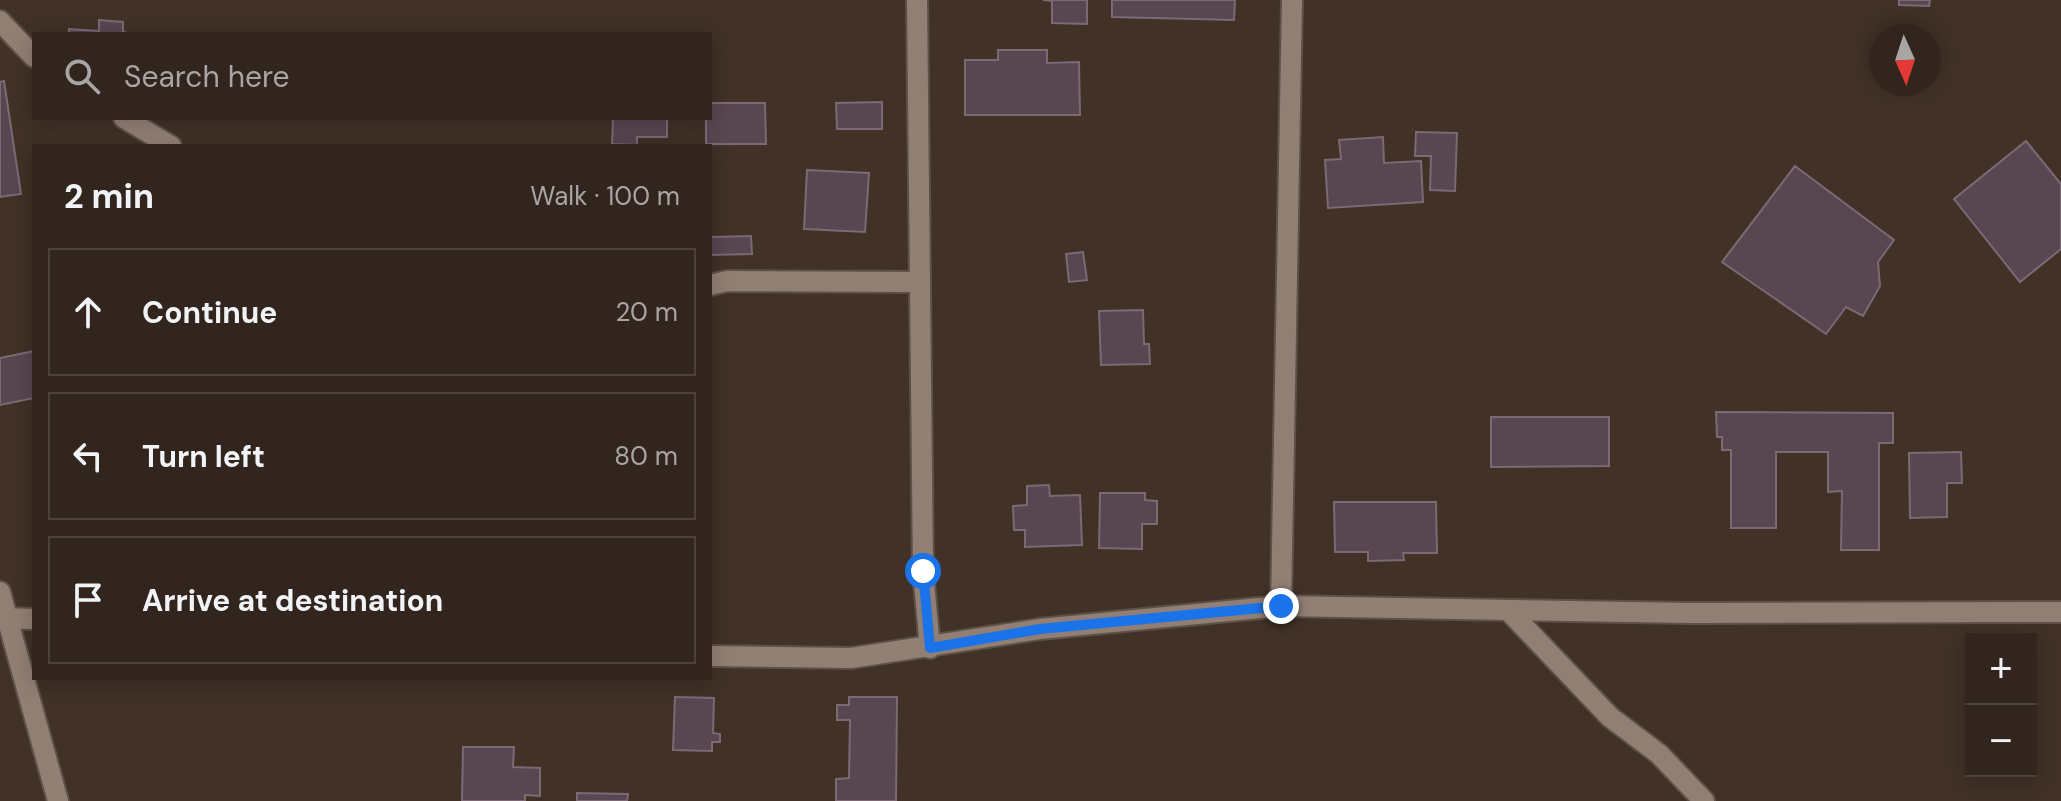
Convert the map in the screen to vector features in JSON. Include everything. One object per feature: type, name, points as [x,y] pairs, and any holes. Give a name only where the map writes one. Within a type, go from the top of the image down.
[{"type":"street","points":[[917,0],[923,571],[930,648]]},
{"type":"street","points":[[1281,606],[1292,0]]},
{"type":"street","points":[[0,21],[32,55]]},
{"type":"street","points":[[127,120],[168,144]]},
{"type":"street","points":[[712,285],[727,281],[920,282]]},
{"type":"street","points":[[0,592],[58,801]]},
{"type":"street","points":[[712,656],[851,658],[1040,629],[1281,606],[1690,613],[2061,612]]},
{"type":"street","points":[[1508,610],[1610,717],[1659,754],[1704,801]]},
{"type":"street","points":[[6,618],[32,619]]},
{"type":"building","points":[[1043,0],[1087,0],[1087,24],[1052,23],[1052,1]]},
{"type":"building","points":[[1112,0],[1235,0],[1234,20],[1112,17]]},
{"type":"building","points":[[1899,0],[1930,0],[1929,6],[1899,5]]},
{"type":"building","points":[[99,20],[123,22],[123,32],[69,32],[69,29],[99,31]]},
{"type":"building","points":[[998,50],[1047,50],[1047,63],[1079,62],[1080,115],[965,115],[965,60],[998,60]]},
{"type":"building","points":[[4,81],[21,194],[0,197],[0,82]]},
{"type":"building","points":[[882,102],[882,129],[837,129],[836,103]]},
{"type":"building","points":[[712,103],[765,103],[766,144],[706,144],[706,120],[712,120]]},
{"type":"building","points":[[613,120],[667,120],[667,137],[637,137],[637,144],[612,144]]},
{"type":"building","points":[[1416,132],[1457,133],[1455,191],[1430,190],[1431,156],[1415,156]]},
{"type":"building","points":[[1383,137],[1384,163],[1421,161],[1423,202],[1328,208],[1325,160],[1341,159],[1339,140]]},
{"type":"building","points":[[2026,141],[2061,184],[2061,249],[2020,282],[1954,199]]},
{"type":"building","points":[[1795,166],[1894,240],[1878,262],[1880,286],[1863,316],[1846,307],[1826,334],[1722,262]]},
{"type":"building","points":[[807,170],[869,173],[865,232],[804,229]]},
{"type":"building","points":[[751,236],[752,254],[712,255],[712,237]]},
{"type":"building","points":[[1083,252],[1087,280],[1069,282],[1066,254]]},
{"type":"building","points":[[1143,310],[1144,344],[1149,344],[1150,364],[1101,365],[1099,311]]},
{"type":"building","points":[[32,351],[32,398],[0,405],[0,358]]},
{"type":"building","points":[[1716,412],[1893,413],[1893,443],[1879,443],[1879,550],[1841,550],[1842,491],[1828,492],[1828,452],[1776,452],[1776,528],[1731,528],[1731,450],[1722,450],[1722,437],[1717,437]]},
{"type":"building","points":[[1491,417],[1609,417],[1609,466],[1491,467]]},
{"type":"building","points":[[1961,452],[1962,483],[1947,483],[1947,517],[1910,518],[1909,453]]},
{"type":"building","points":[[1049,485],[1050,496],[1080,495],[1082,545],[1025,547],[1025,530],[1014,530],[1013,506],[1027,505],[1027,486]]},
{"type":"building","points":[[1100,493],[1145,493],[1145,500],[1157,501],[1157,524],[1142,524],[1142,549],[1099,548]]},
{"type":"building","points":[[1334,502],[1436,502],[1437,553],[1403,553],[1404,560],[1368,561],[1368,552],[1335,552]]},
{"type":"building","points":[[675,697],[714,698],[713,733],[720,734],[720,742],[712,742],[712,751],[673,750]]},
{"type":"building","points":[[849,697],[897,697],[896,801],[836,801],[836,779],[849,778],[850,720],[837,720],[837,705],[849,705]]},
{"type":"building","points":[[463,747],[514,747],[513,767],[540,768],[540,796],[525,795],[525,801],[462,801]]},
{"type":"building","points":[[577,793],[628,794],[627,801],[577,801]]},
{"type":"route","points":[[923,571],[930,648],[1040,629],[1281,606]]}]
